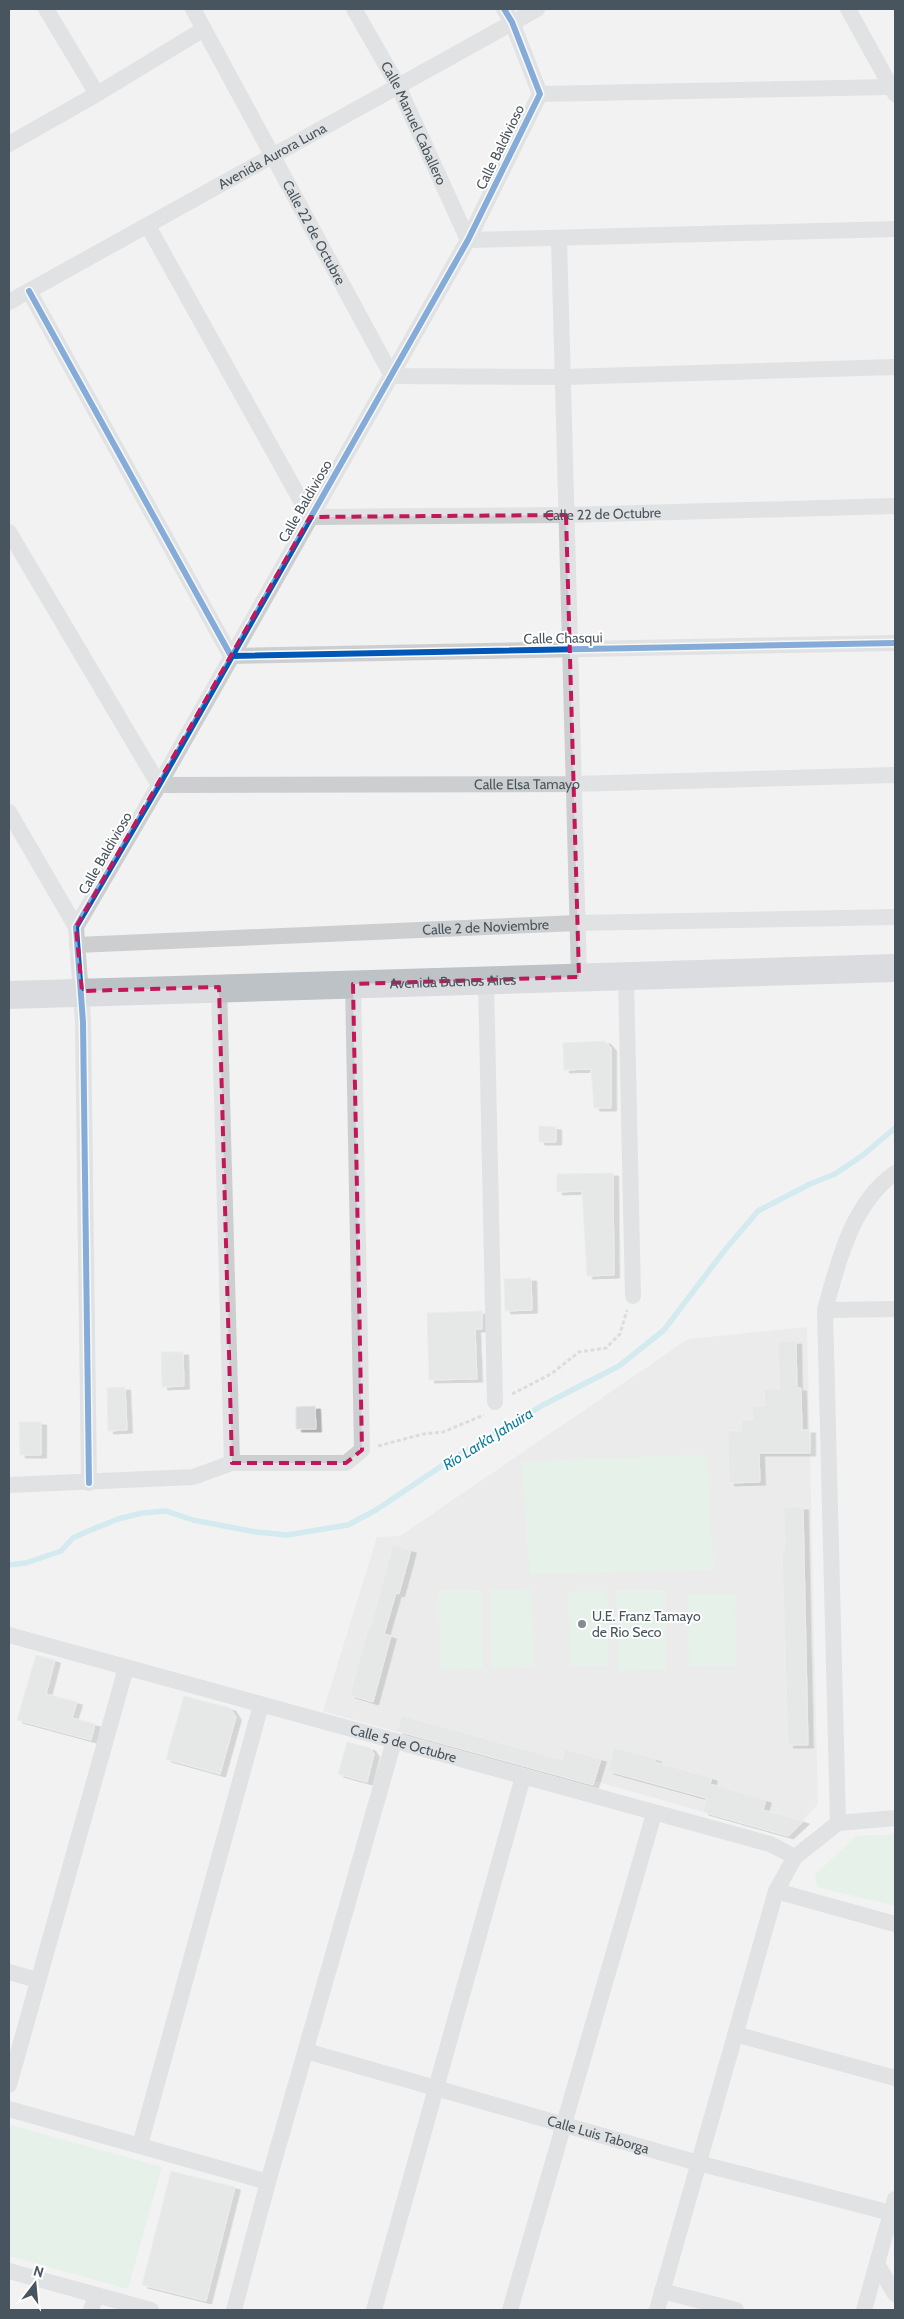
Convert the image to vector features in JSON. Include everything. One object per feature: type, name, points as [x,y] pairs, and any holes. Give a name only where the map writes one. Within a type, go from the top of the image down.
[{"type":"highway","name":"Avenida Buenos Aires","points":[[9,995],[82,991],[895,968]]},
{"type":"street","points":[[46,9],[97,94]]},
{"type":"street","name":"Calle 22 de Octubre","points":[[193,9],[271,156],[392,376]]},
{"type":"street","name":"Calle Manuel Caballero","points":[[354,9],[398,86],[468,240]]},
{"type":"street","name":"Avenida Aurora Luna","points":[[9,302],[398,86],[508,15],[537,9]]},
{"type":"street","points":[[540,94],[893,91],[848,9]]},
{"type":"street","name":"Calle Baldivioso","points":[[76,927],[159,785],[468,240],[540,94],[508,15]]},
{"type":"street","points":[[9,144],[97,94],[204,29]]},
{"type":"street","points":[[148,226],[310,517]]},
{"type":"street","points":[[468,240],[895,229]]},
{"type":"street","points":[[559,238],[578,977]]},
{"type":"street","points":[[29,291],[231,656]]},
{"type":"street","points":[[392,376],[563,377],[895,368]]},
{"type":"street","name":"Calle 22 de Octubre","points":[[310,517],[566,514],[895,506]]},
{"type":"street","points":[[9,532],[159,785]]},
{"type":"street","name":"Calle Chasqui","points":[[231,656],[570,651],[895,642]]},
{"type":"street","name":"Calle Elsa Tamayo","points":[[159,785],[572,784],[895,774]]},
{"type":"street","points":[[9,812],[76,927],[82,991],[89,1483]]},
{"type":"street","name":"Calle 2 de Noviembre","points":[[77,945],[576,924],[895,917]]},
{"type":"street","points":[[626,977],[633,1296]]},
{"type":"street","points":[[486,980],[495,1402]]},
{"type":"street","points":[[9,1485],[193,1477],[232,1463],[346,1463],[362,1450],[353,984]]},
{"type":"street","points":[[219,987],[232,1463]]},
{"type":"street","points":[[838,1823],[826,1310],[842,1249],[862,1211],[884,1181],[895,1174]]},
{"type":"street","points":[[826,1310],[895,1309]]},
{"type":"street","name":"Calle 5 de Octubre","points":[[9,1635],[654,1814],[770,1844],[795,1857]]},
{"type":"street","points":[[9,2085],[126,1668]]},
{"type":"street","points":[[140,2145],[261,1705]]},
{"type":"street","points":[[234,2310],[268,2182],[394,1741]]},
{"type":"street","points":[[374,2310],[434,2088],[523,1777]]},
{"type":"street","points":[[510,2310],[654,1814]]},
{"type":"street","points":[[657,2310],[776,1891],[795,1857],[838,1823],[895,1818]]},
{"type":"street","points":[[776,1891],[895,1924]]},
{"type":"street","points":[[9,1972],[37,1980]]},
{"type":"street","points":[[734,2034],[895,2078]]},
{"type":"street","name":"Calle Luis Taborga","points":[[306,2051],[698,2162],[893,2206]]},
{"type":"street","points":[[9,2109],[268,2182]]},
{"type":"street","points":[[864,2310],[893,2206]]},
{"type":"street","points":[[877,2264],[895,2294]]},
{"type":"street","points":[[9,2272],[93,2303],[151,2310]]},
{"type":"street","points":[[662,2290],[736,2310]]},
{"type":"path","points":[[362,1450],[423,1434],[444,1432],[485,1414],[495,1402],[551,1374],[580,1352],[606,1348],[620,1334],[633,1296]]},
{"type":"highlighted area","points":[[566,515],[579,977],[353,984],[362,1450],[346,1463],[232,1463],[219,987],[82,991],[76,927],[310,517]]},
{"type":"shaded area","name":"U.E. Franz Tamayo de Rio Seco","points":[[807,1327],[818,1804],[788,1836],[595,1781],[593,1787],[323,1711],[377,1537],[400,1536],[688,1339]]},
{"type":"green space","points":[[707,1455],[713,1570],[530,1574],[521,1461]]},
{"type":"green space","points":[[531,1589],[534,1667],[491,1668],[489,1590]]},
{"type":"green space","points":[[481,1590],[483,1668],[441,1669],[439,1591]]},
{"type":"green space","points":[[665,1590],[666,1670],[618,1671],[616,1591]]},
{"type":"green space","points":[[607,1591],[608,1665],[570,1666],[568,1592]]},
{"type":"green space","points":[[688,1594],[735,1594],[736,1665],[689,1666]]},
{"type":"green space","points":[[895,1834],[895,1906],[817,1887],[815,1875],[856,1836]]},
{"type":"green space","points":[[11,2125],[162,2167],[128,2289],[9,2256],[9,2132]]},
{"type":"building","points":[[605,1041],[611,1048],[611,1108],[594,1108],[591,1069],[564,1070],[563,1043]]},
{"type":"building","points":[[539,1126],[556,1127],[556,1142],[539,1142]]},
{"type":"building","points":[[613,1173],[614,1275],[587,1276],[582,1191],[557,1192],[557,1174]]},
{"type":"building","points":[[531,1278],[532,1310],[505,1311],[504,1279]]},
{"type":"building","points":[[482,1311],[482,1329],[475,1329],[477,1379],[429,1380],[427,1313]]},
{"type":"building","points":[[796,1341],[797,1388],[801,1388],[802,1430],[810,1430],[810,1453],[759,1453],[760,1482],[729,1483],[728,1431],[742,1431],[742,1420],[753,1420],[752,1406],[765,1406],[764,1389],[780,1389],[778,1342]]},
{"type":"building","points":[[161,1352],[183,1352],[184,1386],[162,1387]]},
{"type":"building","points":[[125,1387],[127,1430],[108,1431],[107,1388]]},
{"type":"building","points":[[315,1406],[316,1429],[296,1429],[296,1407]]},
{"type":"building","points":[[19,1422],[41,1422],[41,1455],[20,1455]]},
{"type":"building","points":[[784,1507],[803,1507],[808,1745],[788,1745],[782,1550],[785,1549]]},
{"type":"building","points":[[393,1545],[411,1550],[399,1594],[396,1593],[384,1634],[391,1636],[373,1702],[350,1695]]},
{"type":"building","points":[[36,1655],[55,1660],[46,1694],[77,1702],[72,1718],[95,1724],[91,1740],[17,1720]]},
{"type":"building","points":[[184,1696],[230,1708],[236,1717],[220,1774],[166,1759]]},
{"type":"building","points":[[402,1716],[562,1760],[565,1749],[601,1759],[593,1785],[397,1731]]},
{"type":"building","points":[[347,1742],[370,1748],[374,1754],[367,1782],[338,1774]]},
{"type":"building","points":[[614,1748],[656,1759],[655,1762],[712,1778],[710,1784],[766,1800],[763,1810],[804,1821],[788,1836],[703,1812],[706,1798],[608,1771]]},
{"type":"building","points":[[171,2171],[235,2187],[206,2301],[142,2285]]},
{"type":"waterway","name":"Río Lark’a Jahuira","points":[[9,1565],[26,1563],[61,1551],[73,1538],[118,1519],[142,1513],[166,1511],[193,1520],[256,1532],[287,1535],[348,1525],[376,1510],[452,1459],[543,1405],[619,1366],[664,1330],[724,1251],[758,1211],[810,1184],[835,1174],[863,1155],[895,1128]]},
{"type":"cycle path","points":[[89,1483],[83,1022],[76,927],[159,785],[468,240],[540,94],[512,22],[504,9]]},
{"type":"cycle path","points":[[29,291],[231,656],[895,643]]},
{"type":"place","name":"U.E. Franz Tamayo de Rio Seco","points":[[582,1624]]}]
